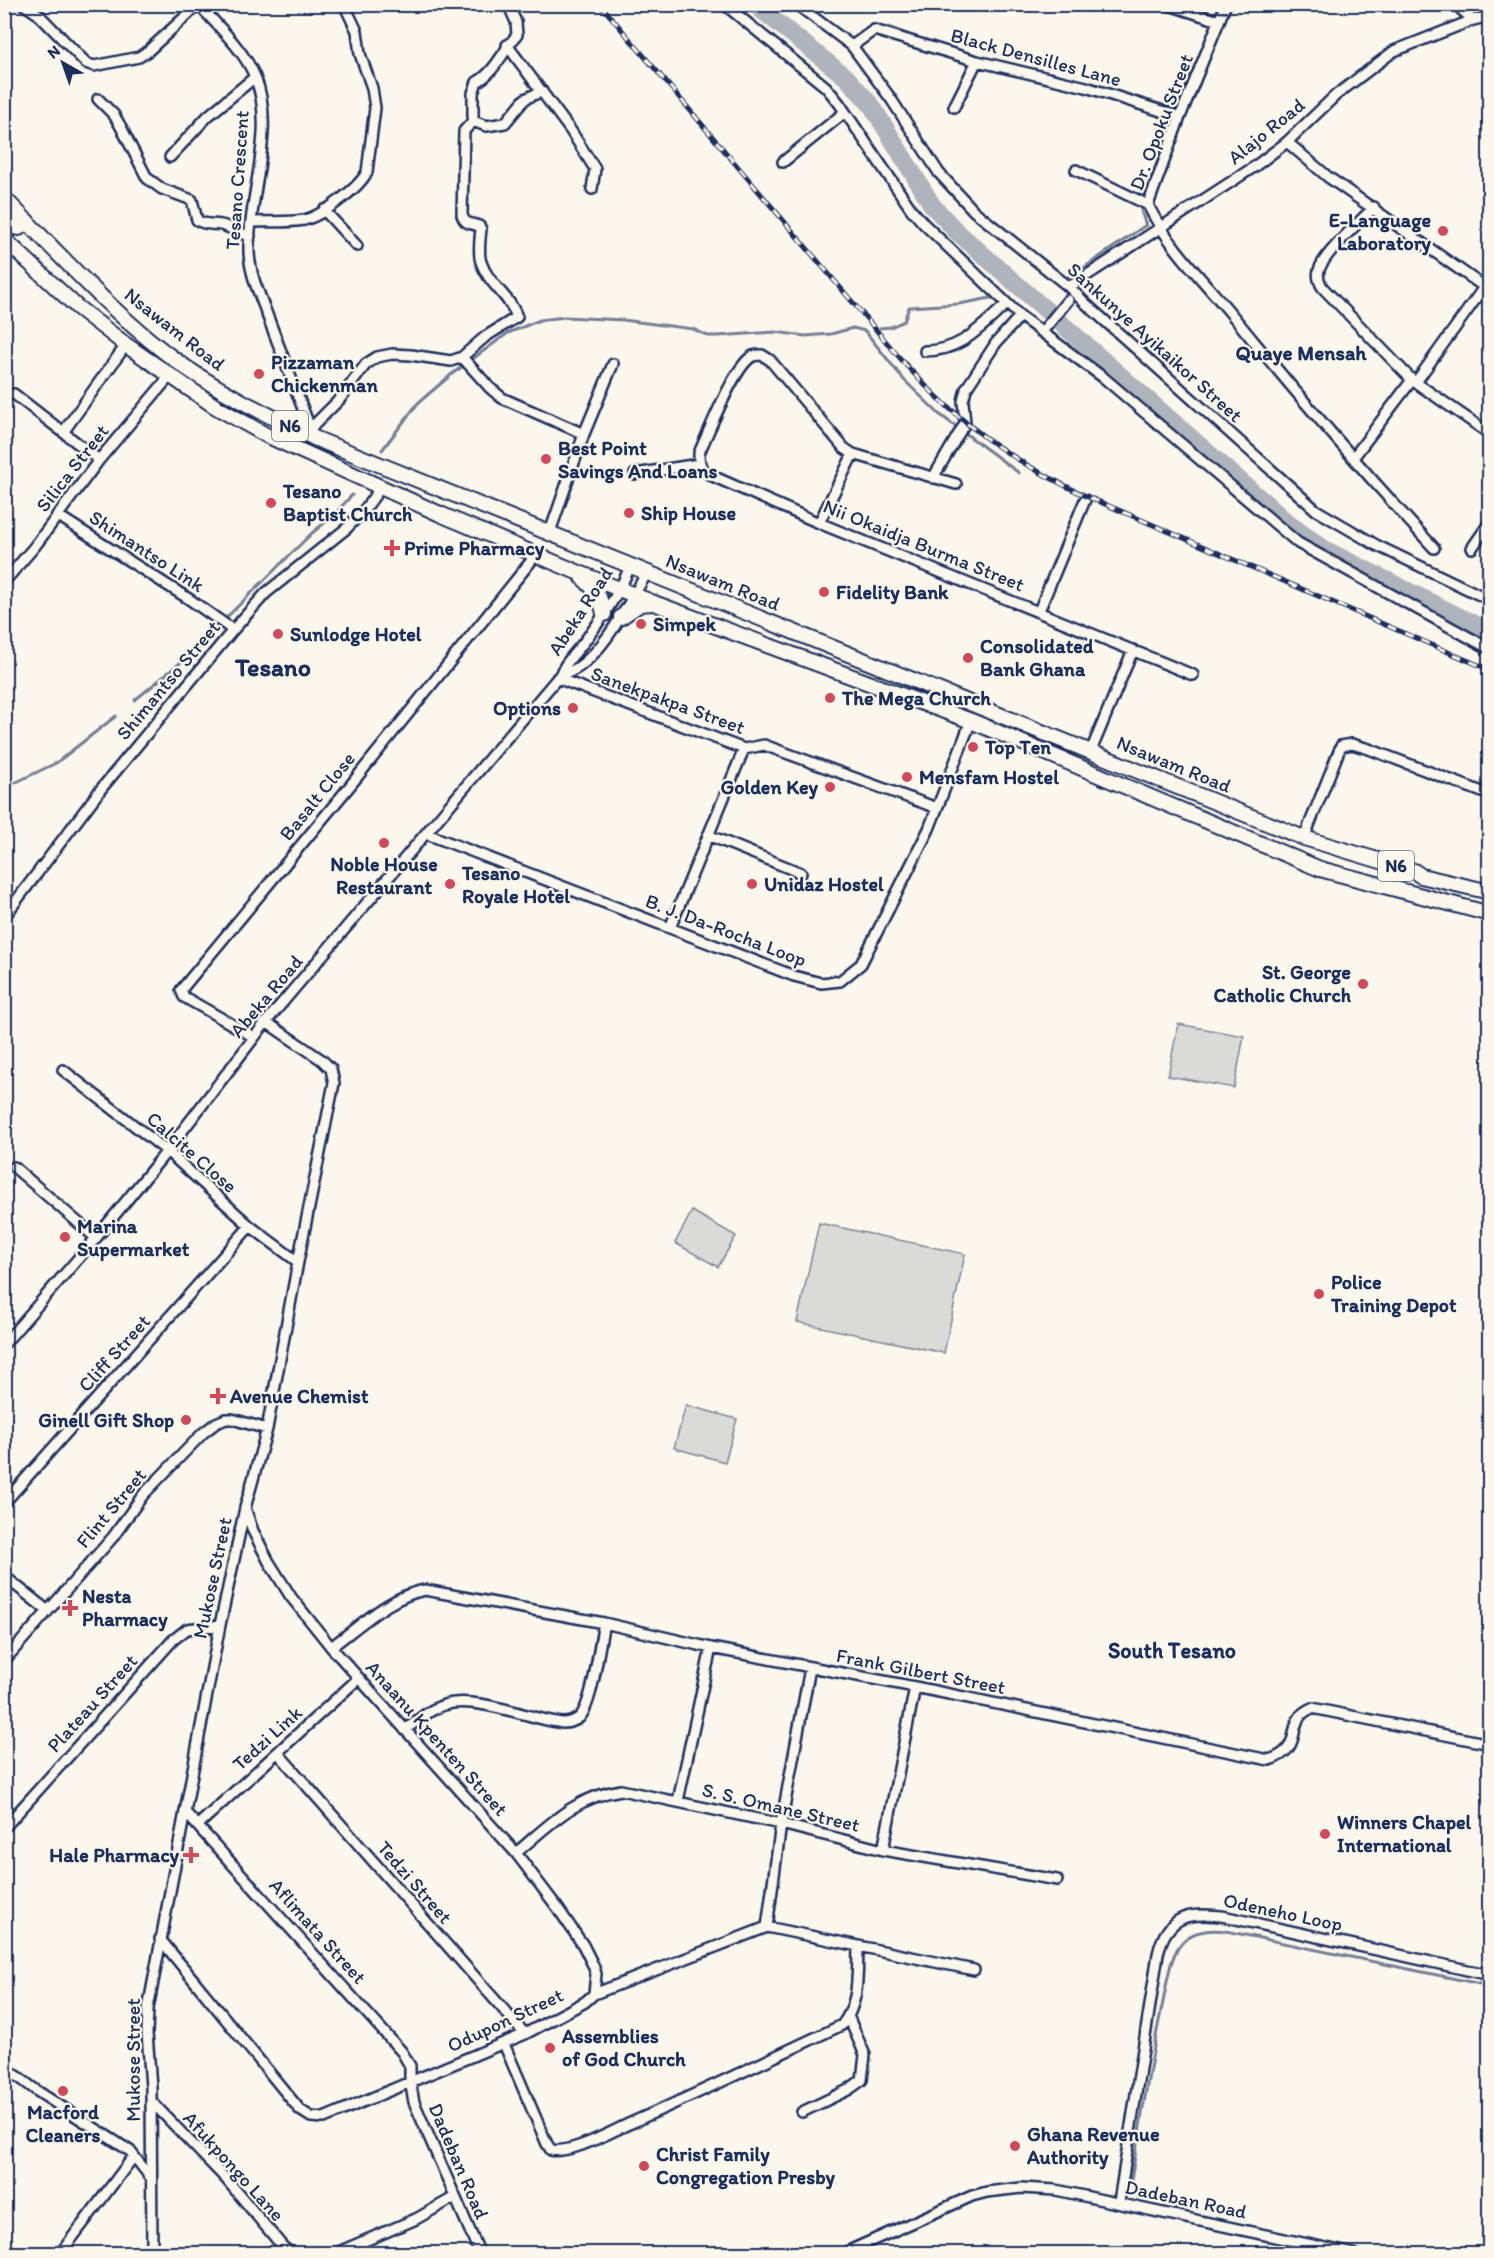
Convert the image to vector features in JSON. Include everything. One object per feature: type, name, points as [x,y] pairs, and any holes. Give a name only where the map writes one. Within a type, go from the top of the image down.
[{"type":"highway","name":"Nsawam Road","points":[[4,198],[122,316],[183,366],[221,391],[312,433],[630,566],[1304,838],[1414,871],[1421,876],[1490,892]]},
{"type":"highway","points":[[4,218],[14,227],[19,228],[27,221]]},
{"type":"highway","name":"Nsawam Road","points":[[4,239],[77,307],[126,345],[169,377],[266,435],[577,572],[971,721],[1320,869],[1490,914]]},
{"type":"highway","points":[[577,572],[596,591],[602,601],[604,614]]},
{"type":"highway","points":[[621,617],[640,604],[654,603]]},
{"type":"street","points":[[23,4],[38,14],[86,63],[94,66],[139,57],[199,5]]},
{"type":"street","points":[[251,222],[300,221],[315,217],[344,197],[367,172],[375,108],[372,88],[360,54],[357,31],[344,4]]},
{"type":"street","points":[[312,433],[366,364],[377,357],[392,354],[411,355],[451,361],[462,357],[485,337],[517,317],[514,309],[480,261],[481,229],[479,226],[464,221],[462,215],[464,131],[473,121],[473,93],[477,82],[488,76],[507,45],[517,35],[516,22],[508,4]]},
{"type":"street","points":[[724,4],[826,87],[911,209],[1020,316],[1104,378],[1298,543],[1490,649]]},
{"type":"street","name":"Sankunye Ayikaikor Street","points":[[796,4],[852,46],[891,99],[939,173],[974,211],[1069,287],[1316,510],[1376,545],[1490,600]]},
{"type":"street","points":[[1166,4],[1219,21]]},
{"type":"street","name":"Dr. Opoku Street","points":[[1226,4],[1180,117],[1148,205],[1160,229],[1353,458],[1434,548]]},
{"type":"street","points":[[1455,4],[1473,20]]},
{"type":"street","name":"Tesano Crescent","points":[[199,5],[243,56],[255,77],[262,108],[263,128],[249,251],[255,283],[312,433]]},
{"type":"street","name":"Alajo Road","points":[[1069,287],[1254,167],[1287,142],[1336,94],[1394,51],[1490,15]]},
{"type":"street","name":"Black Densilles Lane","points":[[852,46],[874,30],[977,61],[1086,87],[1180,117]]},
{"type":"street","points":[[507,45],[571,131],[595,170],[592,189]]},
{"type":"street","points":[[954,107],[977,61]]},
{"type":"street","points":[[170,157],[208,116],[255,77]]},
{"type":"street","points":[[473,121],[486,126],[506,123],[525,99],[542,91]]},
{"type":"street","points":[[98,99],[114,115],[147,178],[153,185],[192,200],[197,220],[204,225],[220,225],[250,236]]},
{"type":"street","points":[[783,162],[845,112]]},
{"type":"street","points":[[1287,142],[1328,177],[1486,283],[1414,381],[1353,458]]},
{"type":"street","points":[[1076,170],[1148,205]]},
{"type":"street","points":[[1374,207],[1338,243],[1319,269],[1318,281],[1414,381],[1490,434]]},
{"type":"street","points":[[324,210],[357,246]]},
{"type":"street","points":[[1046,327],[1068,300]]},
{"type":"street","points":[[925,351],[940,351],[959,344],[1007,304]]},
{"type":"street","points":[[933,478],[965,423],[963,400],[966,389],[996,343],[1020,316]]},
{"type":"street","points":[[64,431],[126,345]]},
{"type":"street","points":[[635,474],[701,467],[699,453],[726,393],[743,364],[752,357],[762,355],[770,360],[844,448],[853,454],[957,484]]},
{"type":"street","points":[[462,357],[502,398],[584,435]]},
{"type":"street","points":[[550,532],[584,435],[613,364]]},
{"type":"street","name":"Silica Street","points":[[4,582],[35,546],[99,460],[169,377]]},
{"type":"street","points":[[14,394],[99,460]]},
{"type":"street","points":[[819,523],[853,454]]},
{"type":"street","name":"Nii Okaidja Burma Street","points":[[701,467],[819,523],[1193,675]]},
{"type":"street","name":"Shimantso Street","points":[[4,917],[101,789],[233,630],[266,593],[347,528],[381,487]]},
{"type":"street","points":[[1039,611],[1085,500]]},
{"type":"street","name":"Shimantso Link","points":[[57,515],[233,630]]},
{"type":"street","points":[[1472,548],[1490,522]]},
{"type":"street","name":"Basalt Close","points":[[254,1037],[184,997],[181,990],[536,555]]},
{"type":"street","name":"Abeka Road","points":[[6,1338],[96,1238],[167,1151],[266,1022],[559,677],[565,664],[587,639],[620,589],[630,566]]},
{"type":"street","name":"Abeka Road","points":[[559,677],[573,673],[587,661],[621,617],[647,573]]},
{"type":"street","points":[[1091,752],[1133,650]]},
{"type":"street","name":"Sanekpakpa Street","points":[[559,677],[744,749],[764,745],[937,808]]},
{"type":"street","name":"B. J. Da-Rocha Loop","points":[[428,834],[794,976],[821,983],[840,981],[861,964],[937,808],[971,721]]},
{"type":"street","points":[[1304,838],[1341,746],[1352,744],[1370,749],[1490,795]]},
{"type":"street","points":[[670,928],[744,749]]},
{"type":"street","points":[[708,835],[801,873]]},
{"type":"street","name":"Mukose Street","points":[[152,2253],[148,2009],[220,1625],[246,1508],[267,1429],[297,1262],[334,1083],[331,1069],[322,1060],[266,1022]]},
{"type":"street","name":"Calcite Close","points":[[63,1070],[167,1151],[250,1226],[297,1262]]},
{"type":"street","points":[[14,1167],[96,1238]]},
{"type":"street","name":"Cliff Street","points":[[4,1503],[250,1226]]},
{"type":"street","name":"Flint Street","points":[[4,1662],[113,1536],[144,1495],[203,1433],[226,1419],[267,1429]]},
{"type":"street","name":"Anaanu Kpenten Street","points":[[246,1508],[269,1562],[291,1597],[331,1647],[516,1853],[557,1907],[583,1946],[596,1974],[594,1994]]},
{"type":"street","points":[[4,1576],[48,1611]]},
{"type":"street","name":"Frank Gilbert Street","points":[[331,1647],[394,1601],[410,1593],[425,1590],[604,1623],[711,1648],[915,1687],[1269,1761],[1282,1756],[1290,1748],[1298,1717],[1312,1708],[1490,1744]]},
{"type":"street","points":[[405,1730],[444,1705],[460,1703],[491,1707],[566,1723],[579,1719],[587,1705],[604,1623]]},
{"type":"street","name":"Plateau Street","points":[[4,1828],[173,1640],[187,1629],[220,1625]]},
{"type":"street","points":[[678,1801],[711,1648]]},
{"type":"street","points":[[810,1668],[782,1824],[767,1927],[974,1970]]},
{"type":"street","name":"Tedzi Link","points":[[198,1825],[359,1678]]},
{"type":"street","points":[[883,1850],[915,1687]]},
{"type":"street","name":"Tedzi Street","points":[[278,1753],[525,2034]]},
{"type":"street","name":"S. S. Omane Street","points":[[516,1853],[579,1802],[601,1793],[621,1790],[782,1824],[883,1850],[1057,1880]]},
{"type":"street","name":"Aflimata Street","points":[[185,1812],[402,2052],[410,2066],[410,2081]]},
{"type":"street","name":"Odeneho Loop","points":[[1119,2202],[1158,1954],[1164,1936],[1172,1924],[1184,1917],[1199,1914],[1227,1917],[1490,1975]]},
{"type":"street","name":"Odupon Street","points":[[160,1939],[300,2110],[311,2117],[324,2118],[504,2044],[585,2002],[594,1994],[767,1927]]},
{"type":"street","points":[[504,2044],[547,2144],[551,2150],[559,2151],[584,2143],[684,2100],[842,2025],[856,2001],[858,1947]]},
{"type":"street","points":[[802,2112],[848,2090],[862,2080],[865,2055],[848,2016]]},
{"type":"street","points":[[4,2066],[20,2080],[134,2156],[151,2178]]},
{"type":"street","name":"Dadeban Road","points":[[410,2081],[414,2102],[480,2253]]},
{"type":"street","name":"Afukpongo Lane","points":[[151,2102],[227,2180],[283,2247],[292,2253]]},
{"type":"street","points":[[60,2253],[134,2156]]},
{"type":"street","name":"Dadeban Road","points":[[842,2253],[972,2196],[987,2192],[1040,2188],[1119,2202],[1353,2253]]},
{"type":"street","points":[[334,2253],[416,2219],[454,2197]]},
{"type":"shaded area","points":[[1178,1024],[1244,1036],[1234,1088],[1168,1076]]},
{"type":"shaded area","points":[[692,1211],[736,1236],[718,1267],[675,1243]]},
{"type":"shaded area","points":[[819,1223],[965,1254],[944,1353],[797,1322]]},
{"type":"shaded area","points":[[686,1405],[737,1419],[725,1462],[674,1448]]},
{"type":"waterway","points":[[754,4],[847,78],[872,106],[932,205],[955,230],[1289,524],[1326,550],[1490,632]]},
{"type":"waterway","points":[[1470,4],[1476,8]]},
{"type":"waterway","points":[[888,27],[925,41]]},
{"type":"waterway","points":[[968,54],[978,56]]},
{"type":"waterway","points":[[1055,74],[1082,82]]},
{"type":"waterway","points":[[1091,84],[1177,109]]},
{"type":"waterway","points":[[1143,199],[1173,120]]},
{"type":"waterway","points":[[1064,279],[1146,225],[1141,211],[1142,206]]},
{"type":"waterway","points":[[1008,287],[1014,280]]},
{"type":"waterway","points":[[880,328],[891,327],[904,321],[909,307],[959,304],[996,297]]},
{"type":"waterway","points":[[382,450],[418,403],[452,374],[508,333],[540,320],[565,317],[623,320],[693,329],[708,336],[775,332],[805,336],[831,334],[853,328],[865,331],[904,380],[939,414],[1019,473]]},
{"type":"waterway","points":[[227,617],[352,495]]},
{"type":"waterway","points":[[135,700],[207,637]]},
{"type":"waterway","points":[[4,788],[56,763],[116,716]]},
{"type":"waterway","points":[[1134,2188],[1131,2180],[1169,1972],[1176,1951],[1189,1936],[1213,1930],[1226,1931],[1490,1986]]},
{"type":"railway","points":[[600,4],[905,364],[946,405],[988,440],[1034,469],[1086,496],[1490,670]]},
{"type":"place","name":"E-Language Laboratory","points":[[1443,231]]},
{"type":"place","name":"Pizzaman Chickenman","points":[[259,374]]},
{"type":"place","name":"Best Point Savings And Loans","points":[[546,459]]},
{"type":"place","name":"Tesano Baptist Church","points":[[271,503]]},
{"type":"place","name":"Ship House","points":[[629,513]]},
{"type":"place","name":"Prime Pharmacy","points":[[392,548]]},
{"type":"place","name":"Fidelity Bank","points":[[824,592]]},
{"type":"place","name":"Simpek","points":[[641,624]]},
{"type":"place","name":"Sunlodge Hotel","points":[[278,634]]},
{"type":"place","name":"Consolidated Bank Ghana","points":[[968,658]]},
{"type":"place","name":"The Mega Church","points":[[830,698]]},
{"type":"place","name":"Options","points":[[573,708]]},
{"type":"place","name":"Top Ten","points":[[973,747]]},
{"type":"place","name":"Mensfam Hostel","points":[[907,777]]},
{"type":"place","name":"Golden Key","points":[[830,787]]},
{"type":"place","name":"Noble House Restaurant","points":[[384,843]]},
{"type":"place","name":"Tesano Royale Hotel","points":[[450,884]]},
{"type":"place","name":"Unidaz Hostel","points":[[752,884]]},
{"type":"place","name":"St. George Catholic Church","points":[[1363,984]]},
{"type":"place","name":"Marina Supermarket","points":[[65,1237]]},
{"type":"place","name":"Police Training Depot","points":[[1319,1294]]},
{"type":"place","name":"Avenue Chemist","points":[[218,1396]]},
{"type":"place","name":"Ginell Gift Shop","points":[[186,1420]]},
{"type":"place","name":"Nesta Pharmacy","points":[[70,1608]]},
{"type":"place","name":"Winners Chapel International","points":[[1325,1834]]},
{"type":"place","name":"Hale Pharmacy","points":[[191,1855]]},
{"type":"place","name":"Assemblies of God Church","points":[[550,2048]]},
{"type":"place","name":"Macford Cleaners","points":[[63,2091]]},
{"type":"place","name":"Ghana Revenue Authority","points":[[1015,2146]]},
{"type":"place","name":"Christ Family Congregation Presby","points":[[644,2166]]},
{"type":"district","name":"Quaye Mensah","points":[[1301,352]]},
{"type":"district","name":"Tesano","points":[[273,667]]},
{"type":"district","name":"South Tesano","points":[[1172,1650]]}]
